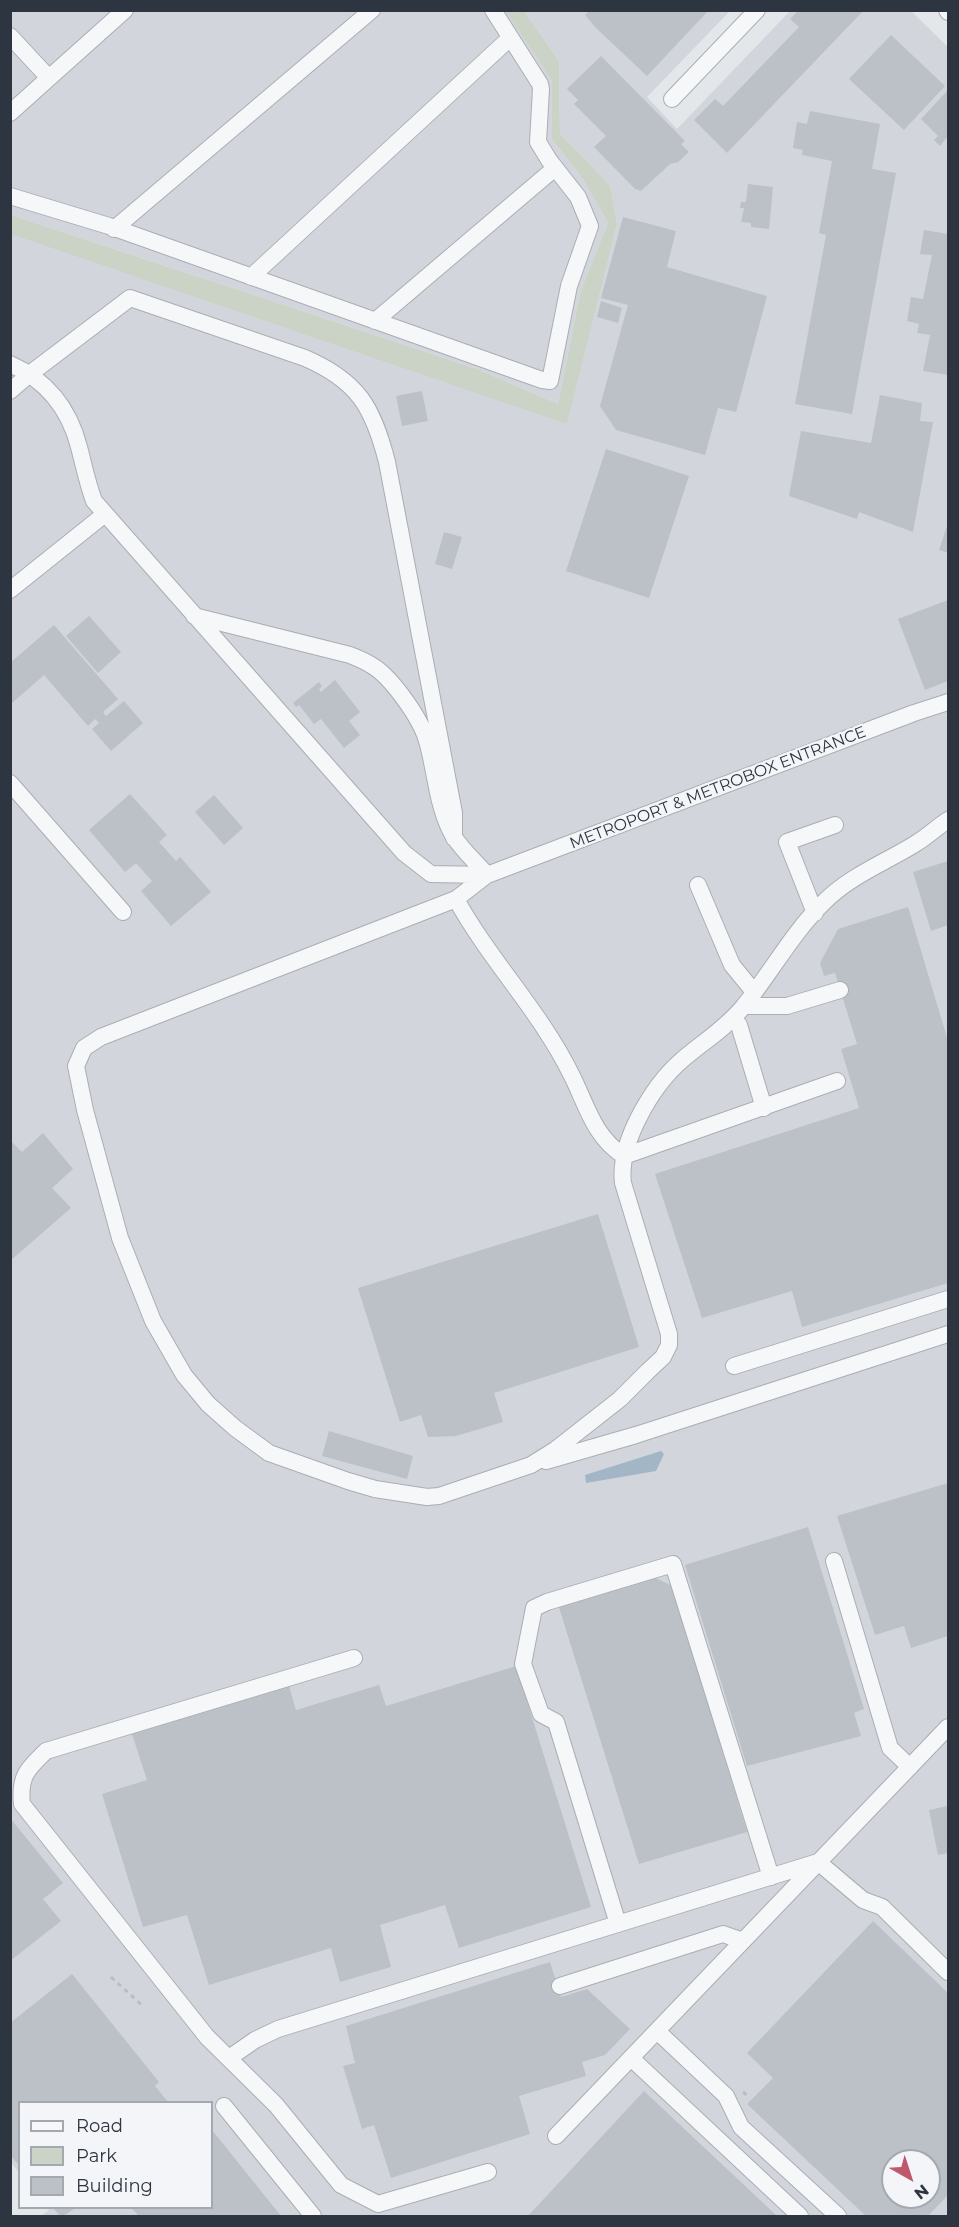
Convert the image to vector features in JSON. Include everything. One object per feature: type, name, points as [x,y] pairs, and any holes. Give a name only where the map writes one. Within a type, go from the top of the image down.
[{"type":"street","points":[[10,113],[125,10]]},
{"type":"street","points":[[114,229],[372,10]]},
{"type":"street","points":[[10,196],[114,229],[550,381],[569,286],[590,226],[578,197],[538,142],[540,84],[493,10]]},
{"type":"street","points":[[672,99],[757,10]]},
{"type":"street","points":[[10,36],[49,78]]},
{"type":"street","points":[[251,277],[510,38]]},
{"type":"street","points":[[375,321],[555,168]]},
{"type":"street","points":[[10,391],[130,298],[305,358],[329,369],[355,391],[373,417],[387,462],[454,813],[454,838]]},
{"type":"street","points":[[10,364],[31,373],[59,402],[77,439],[83,470],[94,501],[404,853],[431,874],[487,875]]},
{"type":"street","points":[[10,590],[105,514]]},
{"type":"street","points":[[194,616],[350,656],[373,665],[395,687],[413,710],[427,739],[435,780],[446,820],[454,838],[487,875]]},
{"type":"street","name":"METROPORT & METROBOX ENTRANCE","points":[[487,875],[948,702]]},
{"type":"street","points":[[10,783],[123,912]]},
{"type":"street","points":[[525,1467],[555,1450],[620,1399],[663,1357],[669,1344],[669,1334],[623,1183],[622,1171],[624,1156],[643,1112],[667,1075],[682,1060],[725,1027],[739,1012],[782,952],[823,903],[855,877],[915,844],[948,820]]},
{"type":"street","points":[[815,913],[787,842],[835,825]]},
{"type":"street","points":[[487,875],[456,899],[102,1036],[84,1048],[76,1066],[85,1110],[120,1238],[153,1321],[184,1375],[208,1404],[235,1428],[269,1453],[348,1481],[431,1498],[525,1467],[636,1435],[948,1334]]},
{"type":"street","points":[[698,885],[732,965],[754,992]]},
{"type":"street","points":[[456,899],[479,936],[552,1039],[573,1077],[598,1132],[609,1145],[624,1156]]},
{"type":"street","points":[[739,1012],[787,1006],[840,990]]},
{"type":"street","points":[[739,1012],[739,1025],[764,1108]]},
{"type":"street","points":[[624,1156],[837,1081]]},
{"type":"street","points":[[734,1366],[948,1299]]},
{"type":"street","points":[[834,1561],[890,1748],[910,1767]]},
{"type":"street","points":[[618,1924],[556,1722],[542,1714],[523,1664],[534,1608],[547,1602],[673,1564],[771,1876]]},
{"type":"street","points":[[354,1658],[46,1751],[28,1767],[23,1777],[22,1804],[207,2037],[276,2105],[341,2185],[382,2210],[488,2172]]},
{"type":"street","points":[[556,2136],[948,1727]]},
{"type":"street","points":[[229,2058],[255,2040],[278,2029],[818,1862]]},
{"type":"street","points":[[818,1862],[863,1900],[882,1907],[948,1972]]},
{"type":"street","points":[[560,1986],[723,1934],[743,1941]]},
{"type":"street","points":[[657,2031],[726,2096],[741,2127],[838,2217]]},
{"type":"street","points":[[631,2058],[800,2217]]},
{"type":"street","points":[[224,2106],[313,2217]]},
{"type":"path","points":[[111,1977],[144,2007]]},
{"type":"shaded area","points":[[506,10],[552,81],[552,139],[583,179],[608,223],[581,290],[558,404],[477,369],[11,215],[11,11]]},
{"type":"shaded area","points":[[524,11],[730,11],[647,97],[677,129],[790,11],[911,11],[948,47],[948,2216],[41,2216],[48,2209],[213,2209],[213,2101],[18,2101],[18,2172],[11,2162],[11,233],[567,423],[617,224],[610,185],[560,134],[559,61]]},
{"type":"green space","points":[[506,11],[524,11],[559,61],[560,134],[610,185],[617,224],[567,424],[11,234],[11,215],[477,369],[558,404],[581,290],[608,223],[583,179],[552,139],[552,81]]},
{"type":"water","points":[[661,1451],[664,1454],[656,1471],[586,1483],[585,1475]]},
{"type":"building","points":[[590,10],[709,10],[647,76],[596,28],[585,15]]},
{"type":"building","points":[[799,10],[864,10],[727,153],[694,120],[715,99],[723,106],[799,27],[790,19]]},
{"type":"building","points":[[891,35],[945,86],[904,130],[849,79]]},
{"type":"building","points":[[601,56],[685,141],[681,144],[689,152],[678,162],[670,164],[641,191],[635,189],[594,147],[606,136],[574,104],[578,100],[567,89]]},
{"type":"building","points":[[948,90],[948,136],[940,146],[934,140],[938,136],[921,119]]},
{"type":"building","points":[[810,111],[880,124],[872,169],[896,173],[852,414],[795,404],[826,235],[819,233],[832,161],[802,155],[803,150],[793,148],[797,122],[807,124]]},
{"type":"building","points":[[748,184],[773,187],[769,229],[751,227],[751,223],[741,222],[744,208],[740,208],[741,202],[746,202]]},
{"type":"building","points":[[623,217],[676,231],[667,267],[767,296],[736,412],[718,408],[705,455],[616,430],[600,406],[628,305],[601,298]]},
{"type":"building","points":[[924,230],[948,234],[948,375],[923,371],[930,335],[917,333],[919,324],[907,321],[911,297],[923,299],[932,255],[920,254]]},
{"type":"building","points":[[601,301],[622,308],[618,323],[597,317]]},
{"type":"building","points":[[422,391],[428,421],[402,426],[396,396]]},
{"type":"building","points":[[880,395],[922,403],[920,421],[933,422],[913,532],[859,512],[857,519],[789,496],[801,431],[871,443]]},
{"type":"building","points":[[606,449],[689,476],[649,598],[566,571]]},
{"type":"building","points":[[948,523],[948,553],[939,550]]},
{"type":"building","points":[[444,532],[462,537],[452,569],[435,564]]},
{"type":"building","points":[[948,600],[948,681],[925,690],[898,619]]},
{"type":"building","points":[[89,616],[121,652],[98,673],[66,636]]},
{"type":"building","points":[[54,625],[118,699],[103,712],[106,716],[124,701],[143,723],[111,751],[92,729],[99,723],[95,719],[88,726],[44,675],[12,703],[10,701],[10,663]]},
{"type":"building","points":[[335,680],[360,712],[349,721],[360,735],[344,748],[321,719],[314,724],[299,705],[296,707],[293,703],[319,682],[322,686],[319,689],[321,692]]},
{"type":"building","points":[[130,794],[167,835],[159,842],[176,861],[180,857],[211,892],[171,926],[141,891],[152,881],[136,863],[125,872],[89,830]]},
{"type":"building","points":[[214,795],[243,828],[224,845],[195,812]]},
{"type":"building","points":[[948,861],[948,925],[931,931],[913,872]]},
{"type":"building","points":[[908,907],[948,1041],[948,1283],[802,1327],[792,1291],[702,1318],[655,1174],[859,1108],[841,1049],[857,1044],[835,973],[824,976],[820,963],[838,929]]},
{"type":"building","points":[[43,1133],[73,1169],[52,1188],[71,1208],[10,1261],[10,1140],[22,1152]]},
{"type":"building","points":[[598,1214],[639,1347],[494,1393],[503,1422],[456,1436],[428,1437],[421,1415],[400,1422],[358,1288]]},
{"type":"building","points":[[329,1431],[413,1456],[407,1479],[322,1456]]},
{"type":"building","points":[[948,1483],[948,1636],[911,1648],[904,1626],[875,1635],[837,1516]]},
{"type":"building","points":[[808,1527],[864,1709],[854,1713],[861,1736],[747,1766],[685,1565]]},
{"type":"building","points":[[648,1574],[672,1586],[747,1832],[639,1864],[557,1601]]},
{"type":"building","points":[[516,1666],[591,1907],[459,1948],[445,1905],[380,1925],[391,1967],[340,1982],[331,1948],[209,1985],[187,1915],[143,1927],[102,1794],[147,1780],[132,1734],[289,1686],[296,1710],[379,1685],[386,1706]]},
{"type":"building","points":[[948,1806],[948,1853],[938,1855],[929,1810]]},
{"type":"building","points":[[10,1818],[63,1883],[43,1899],[61,1921],[10,1961]]},
{"type":"building","points":[[873,1921],[948,1993],[948,2195],[941,2202],[941,2149],[881,2149],[881,2209],[935,2209],[928,2216],[866,2216],[747,2104],[773,2078],[747,2053]]},
{"type":"building","points":[[550,1962],[561,1997],[587,1989],[630,2029],[605,2055],[582,2062],[586,2076],[519,2096],[530,2134],[391,2178],[374,2125],[362,2129],[343,2066],[355,2063],[346,2026]]},
{"type":"building","points":[[72,1974],[159,2082],[155,2086],[167,2101],[18,2101],[18,2164],[10,2155],[10,2023]]},
{"type":"building","points":[[644,2091],[777,2216],[528,2216]]},
{"type":"building","points":[[213,2131],[281,2216],[139,2216],[132,2209],[213,2209]]},
{"type":"building","points":[[54,2209],[74,2209],[64,2216],[60,2216]]}]
